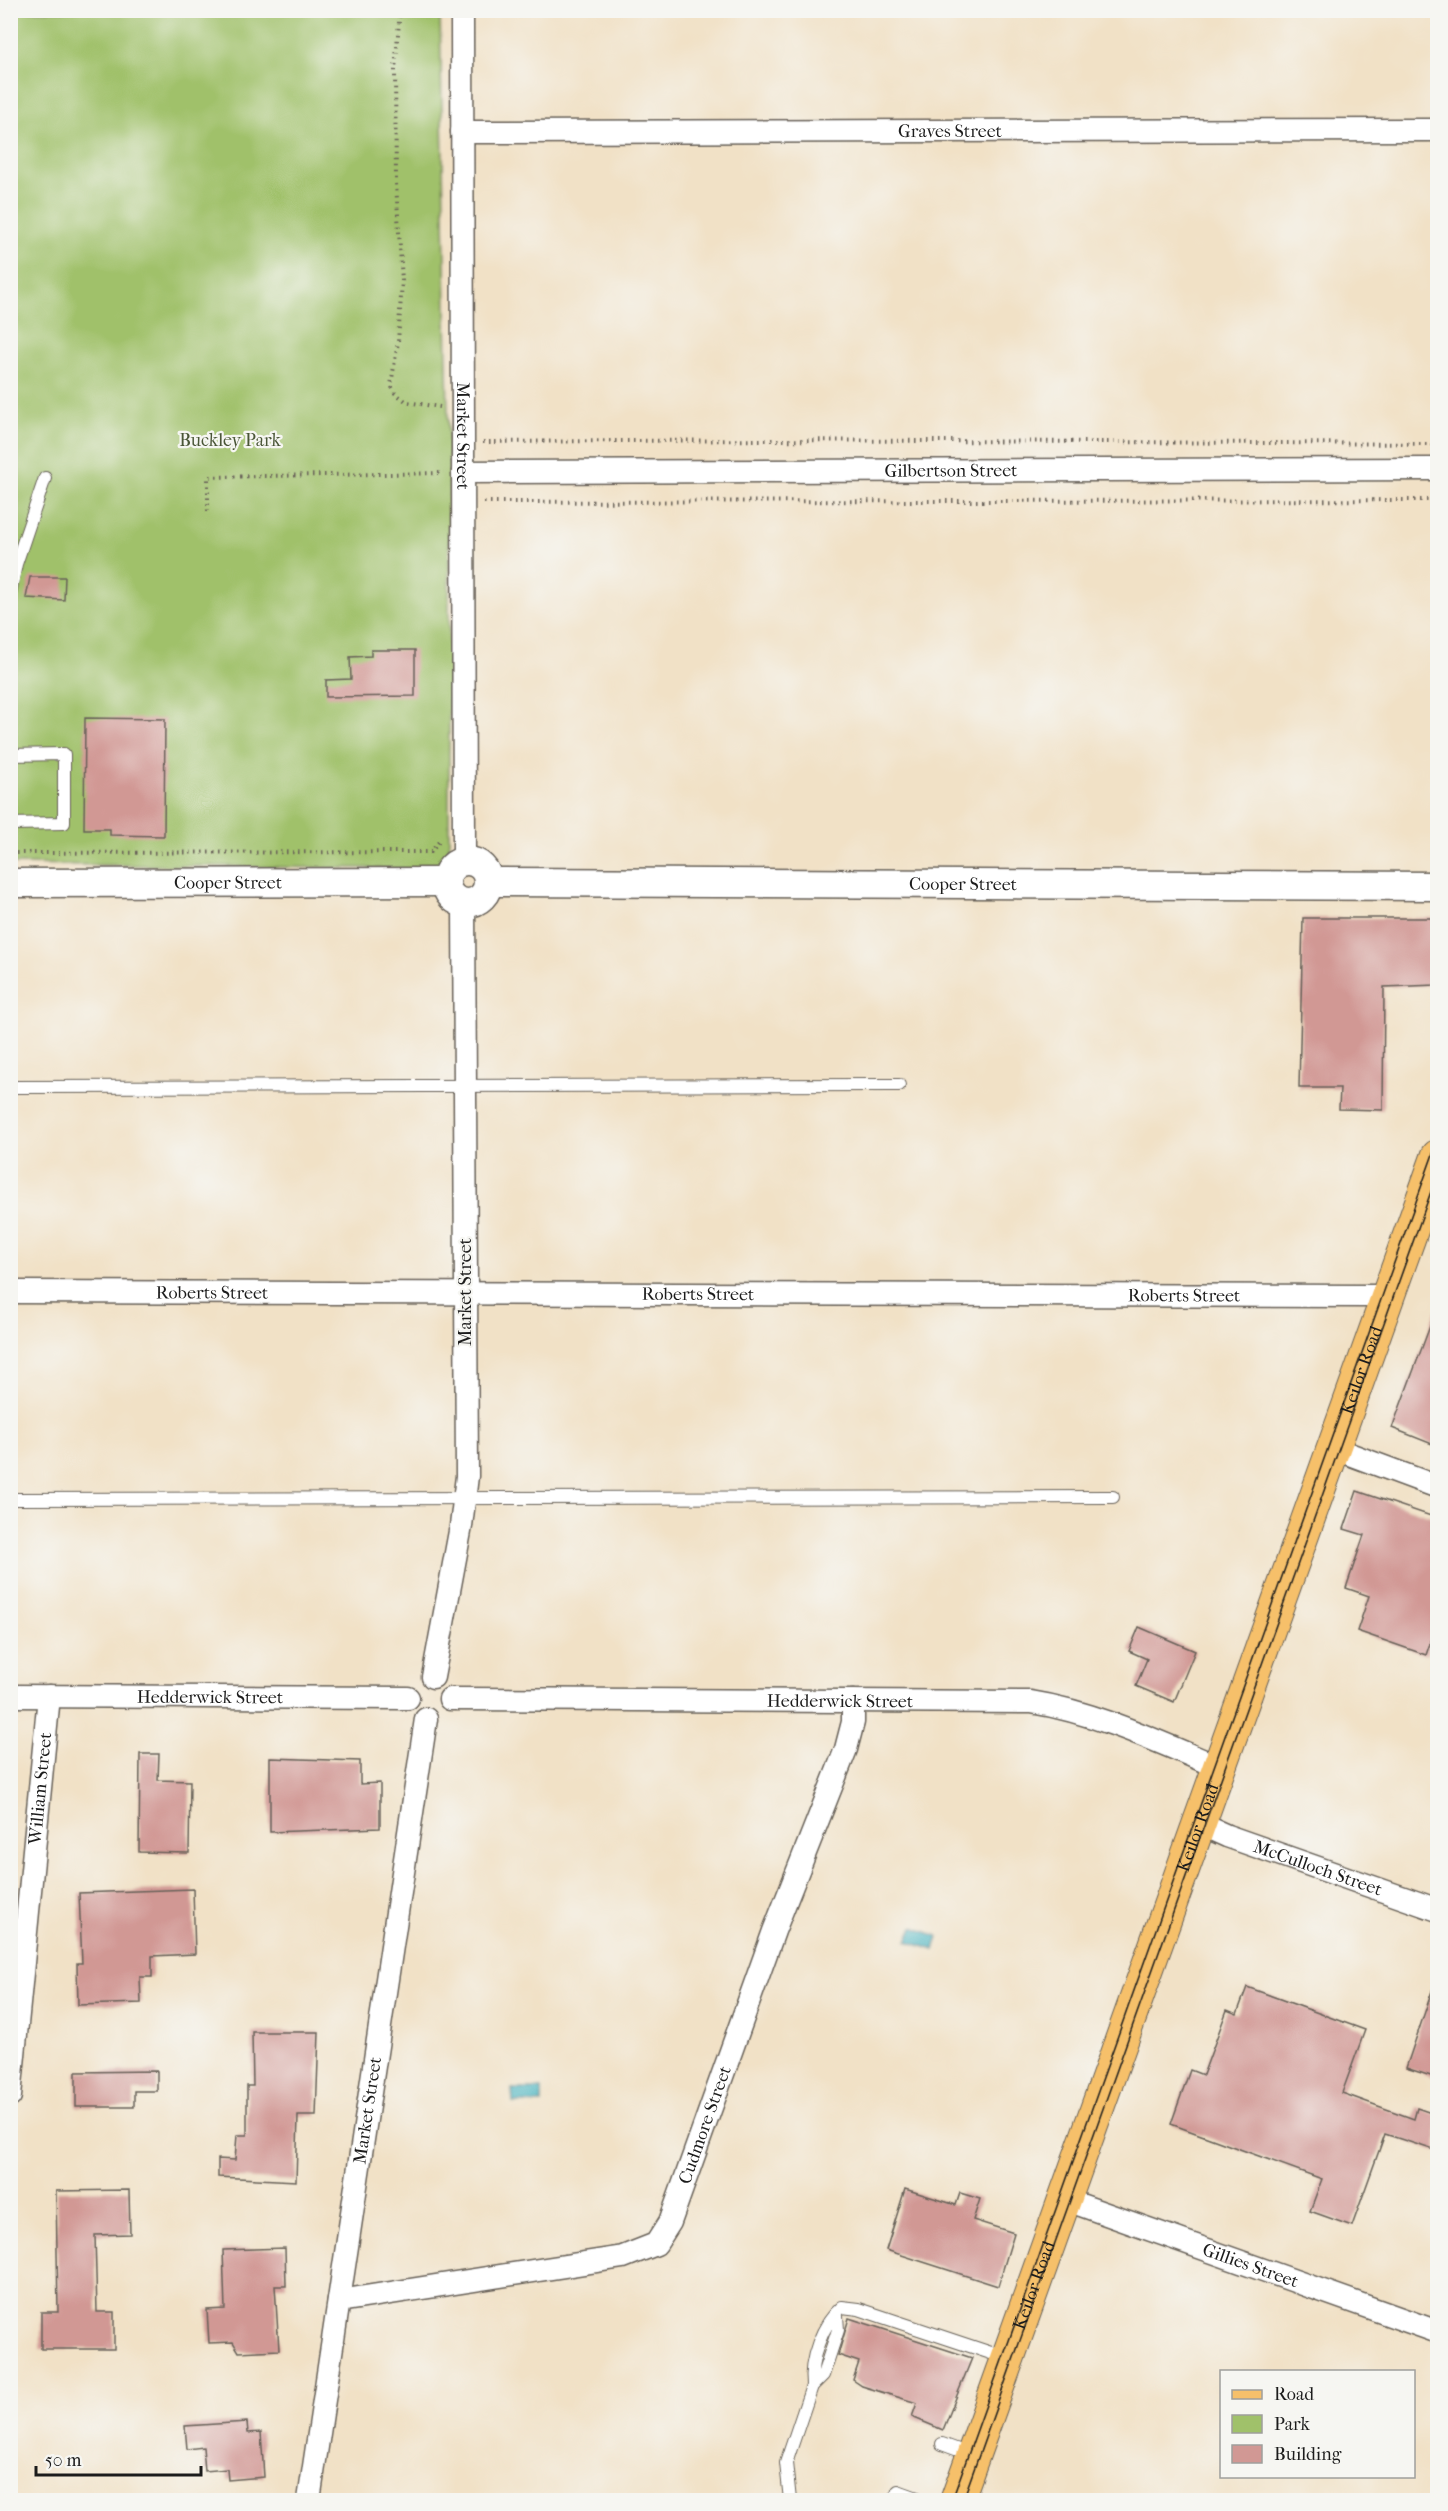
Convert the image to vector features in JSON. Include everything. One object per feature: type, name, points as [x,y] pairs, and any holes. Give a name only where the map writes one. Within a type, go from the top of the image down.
[{"type":"main road","name":"Keilor Road","points":[[957,2500],[1437,1156]]},
{"type":"street","name":"Market Street","points":[[462,10],[464,860]]},
{"type":"street","name":"Graves Street","points":[[462,132],[1437,130]]},
{"type":"street","name":"Gilbertson Street","points":[[463,472],[1437,469]]},
{"type":"street","points":[[464,860],[479,864],[484,868],[489,882],[480,899],[455,893],[451,867],[464,860]]},
{"type":"street","name":"Cooper Street","points":[[489,882],[1437,886]]},
{"type":"street","name":"Cooper Street","points":[[10,883],[455,893]]},
{"type":"street","name":"Market Street","points":[[433,1677],[465,1499],[467,1476],[464,1086],[455,893]]},
{"type":"street","name":"Roberts Street","points":[[10,1292],[1374,1296],[1386,1300]]},
{"type":"street","points":[[1333,1448],[1437,1487]]},
{"type":"street","points":[[433,1677],[444,1683],[450,1699],[449,1706],[440,1716],[426,1719],[411,1710],[408,1698],[416,1682],[433,1677]]},
{"type":"street","name":"Hedderwick Street","points":[[10,1696],[408,1698]]},
{"type":"street","name":"William Street","points":[[10,2096],[50,1696]]},
{"type":"street","name":"Hedderwick Street","points":[[450,1699],[1031,1702],[1050,1705],[1114,1726],[1218,1767]]},
{"type":"street","name":"Cudmore Street","points":[[339,2301],[623,2257],[656,2244],[670,2222],[774,1931],[846,1749],[853,1722],[854,1701]]},
{"type":"street","name":"Market Street","points":[[309,2500],[426,1719]]},
{"type":"street","name":"McCulloch Street","points":[[1198,1823],[1227,1836],[1437,1910]]},
{"type":"street","name":"Gillies Street","points":[[1064,2199],[1437,2332]]},
{"type":"lane","points":[[10,594],[16,564],[45,478]]},
{"type":"lane","points":[[10,755],[64,754],[64,824],[10,824]]},
{"type":"lane","points":[[10,1087],[899,1085]]},
{"type":"lane","points":[[10,1499],[1113,1497]]},
{"type":"lane","points":[[790,2500],[786,2463],[812,2386],[810,2371],[826,2325],[837,2316],[843,2307],[849,2307],[1008,2359]]},
{"type":"lane","points":[[942,2444],[973,2456]]},
{"type":"lane","points":[[897,2496],[923,2500]]},
{"type":"path","points":[[400,10],[395,70],[396,172],[402,281],[398,342],[391,385],[395,393],[407,402],[440,407],[440,418]]},
{"type":"path","points":[[440,462],[440,485]]},
{"type":"path","points":[[208,511],[208,477],[463,472]]},
{"type":"path","points":[[10,853],[431,852],[441,842],[441,831]]},
{"type":"green space","name":"Buckley Park","points":[[10,11],[440,11],[449,466],[449,857],[436,869],[11,864]]},
{"type":"water","points":[[913,1927],[938,1936],[934,1950],[907,1941]]},
{"type":"water","points":[[512,2089],[542,2089],[542,2103],[513,2103]]},
{"type":"building","points":[[30,577],[65,577],[64,600],[26,598]]},
{"type":"building","points":[[371,650],[415,650],[415,696],[326,697],[326,680],[351,679],[350,657],[371,656]]},
{"type":"building","points":[[85,718],[165,719],[164,836],[110,835],[110,829],[84,829]]},
{"type":"building","points":[[1303,918],[1437,918],[1437,985],[1384,987],[1383,1110],[1339,1109],[1340,1088],[1299,1088]]},
{"type":"building","points":[[1437,1311],[1437,1446],[1392,1428]]},
{"type":"building","points":[[1357,1491],[1437,1518],[1437,1623],[1426,1655],[1357,1631],[1369,1596],[1346,1588],[1364,1535],[1344,1529]]},
{"type":"building","points":[[1139,1627],[1195,1651],[1174,1702],[1136,1686],[1147,1659],[1129,1651]]},
{"type":"building","points":[[140,1754],[159,1754],[158,1780],[190,1781],[189,1853],[139,1852]]},
{"type":"building","points":[[270,1758],[360,1761],[360,1784],[380,1783],[380,1828],[270,1832]]},
{"type":"building","points":[[193,1889],[195,1954],[152,1956],[152,1977],[140,1977],[141,2003],[78,2005],[77,1963],[82,1963],[79,1893]]},
{"type":"building","points":[[1434,1985],[1437,1985],[1437,2078],[1406,2068]]},
{"type":"building","points":[[1247,1987],[1365,2030],[1342,2093],[1414,2119],[1417,2108],[1437,2115],[1437,2151],[1385,2134],[1352,2226],[1310,2211],[1322,2179],[1171,2124],[1190,2070],[1203,2075],[1227,2010],[1237,2014]]},
{"type":"building","points":[[252,2032],[319,2032],[316,2116],[298,2116],[296,2181],[218,2177],[218,2159],[235,2160],[237,2135],[247,2135],[247,2086],[253,2086]]},
{"type":"building","points":[[157,2071],[157,2091],[134,2091],[134,2107],[76,2107],[76,2072]]},
{"type":"building","points":[[905,2189],[956,2205],[960,2193],[980,2199],[973,2220],[1014,2233],[998,2286],[886,2250]]},
{"type":"building","points":[[129,2190],[130,2234],[95,2235],[97,2312],[114,2312],[114,2349],[41,2349],[41,2312],[58,2312],[56,2191]]},
{"type":"building","points":[[285,2248],[286,2286],[275,2286],[279,2350],[239,2352],[233,2342],[209,2343],[207,2310],[225,2309],[223,2250]]},
{"type":"building","points":[[849,2318],[972,2358],[943,2430],[912,2417],[917,2403],[862,2386],[853,2380],[859,2362],[838,2355]]},
{"type":"building","points":[[247,2422],[248,2433],[261,2432],[264,2477],[228,2480],[227,2469],[205,2471],[203,2447],[187,2449],[185,2426]]},
{"type":"tram line","points":[[952,2500],[1438,1140]]},
{"type":"tram line","points":[[963,2500],[1438,1172]]}]
